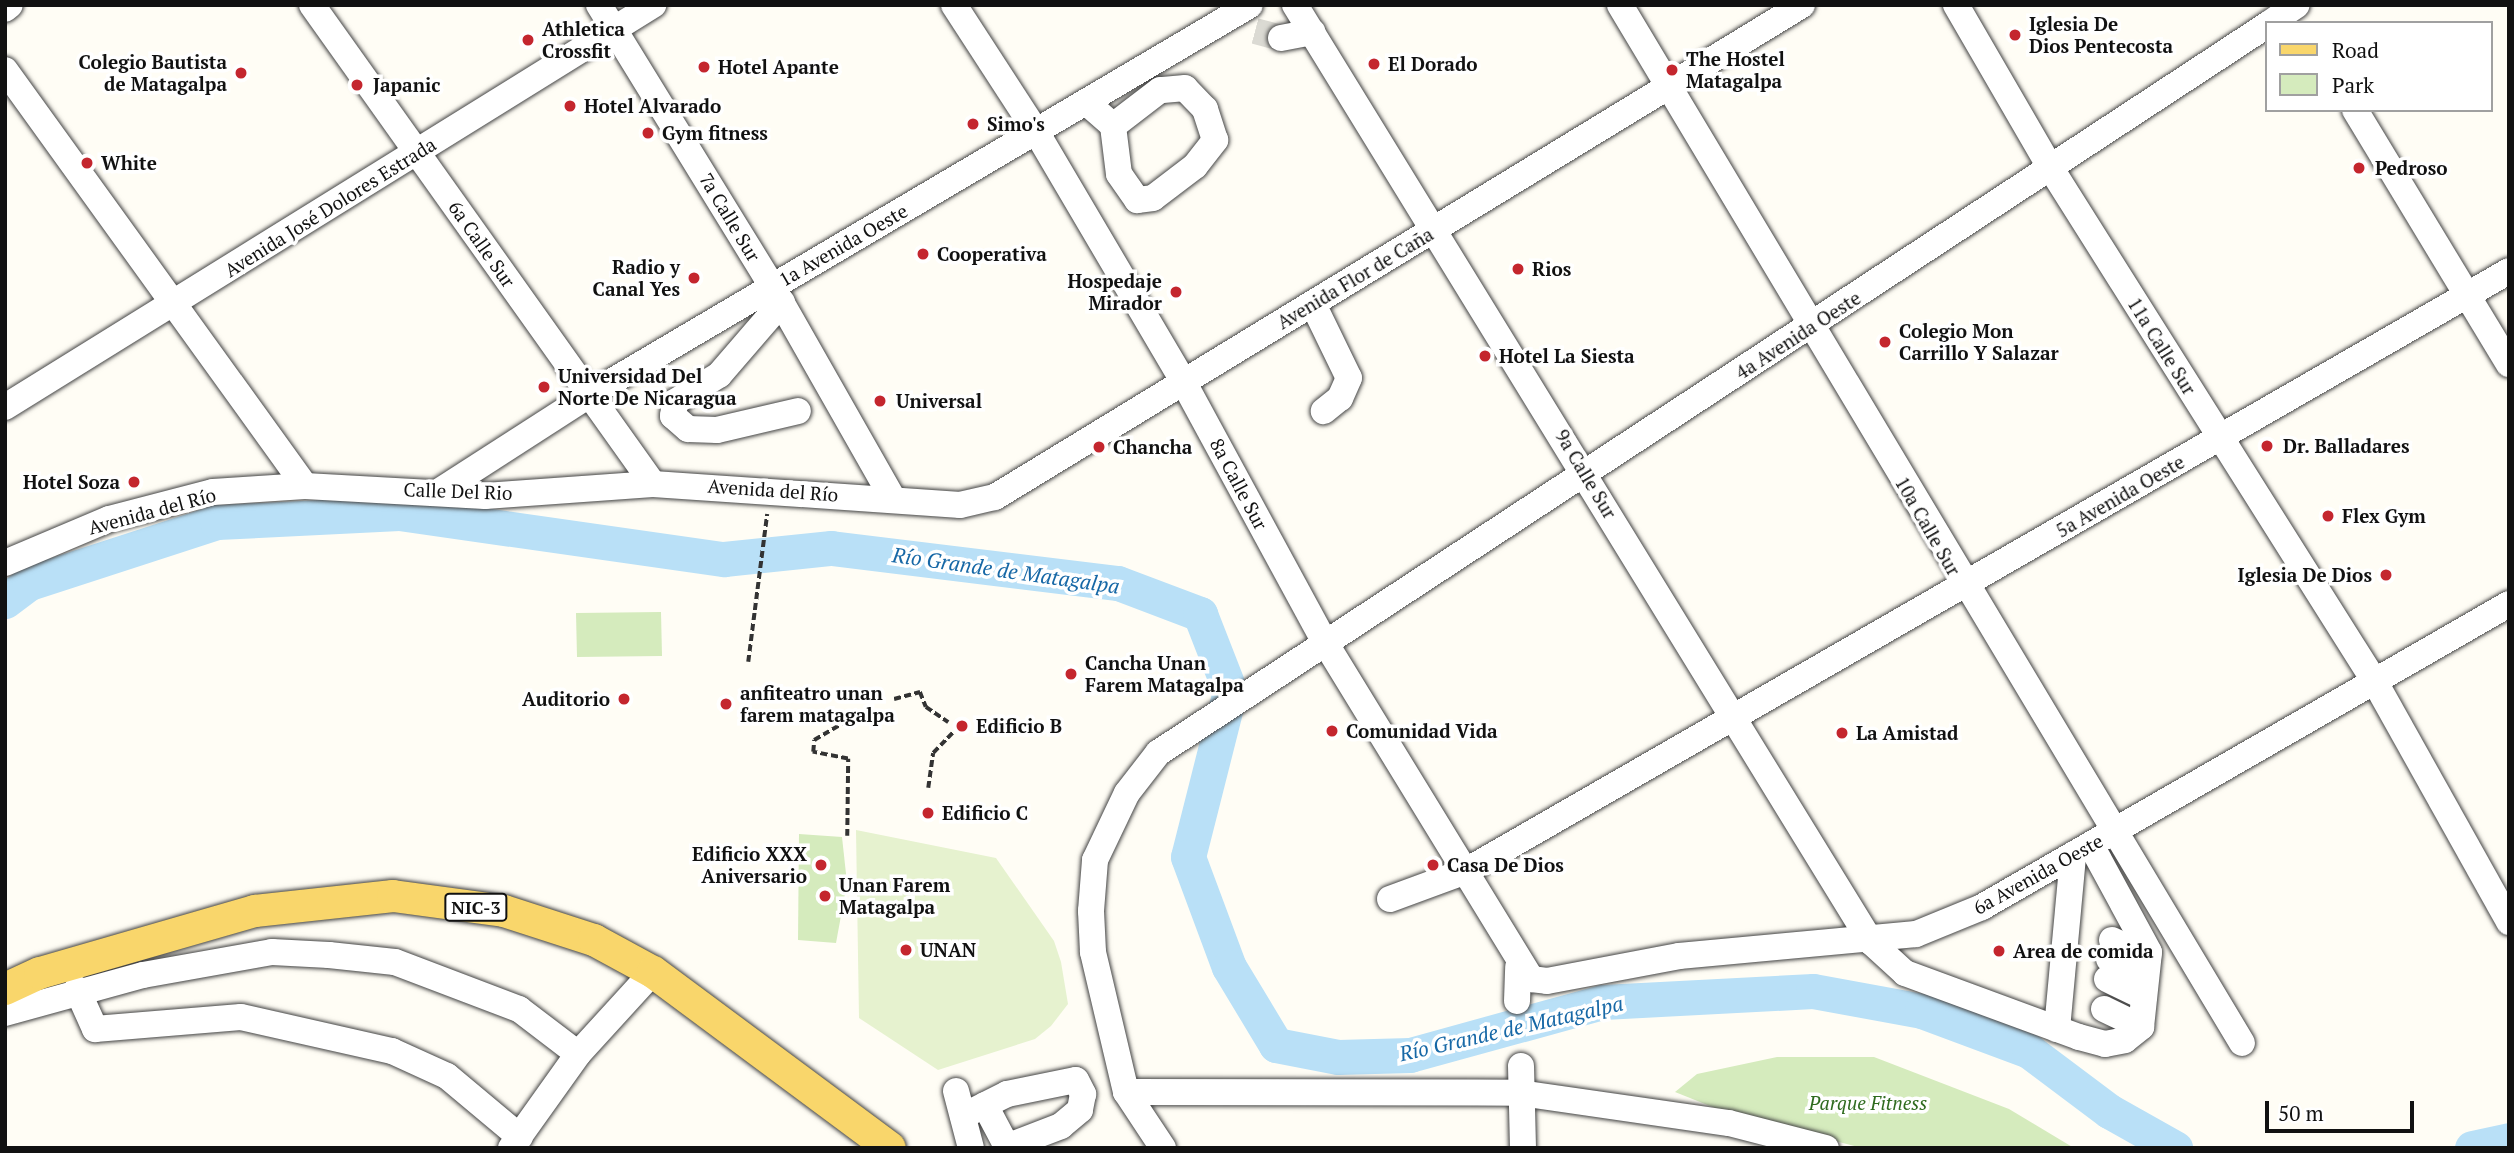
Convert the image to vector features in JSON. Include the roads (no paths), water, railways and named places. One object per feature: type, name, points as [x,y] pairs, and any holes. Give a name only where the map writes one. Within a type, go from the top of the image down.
[{"type":"main road","name":"NIC-3","points":[[5,989],[40,973],[255,911],[393,896],[504,911],[594,940],[653,972],[890,1148]]},
{"type":"street","points":[[5,9],[10,5]]},
{"type":"street","name":"6a Calle Sur","points":[[312,5],[653,484]]},
{"type":"street","name":"7a Calle Sur","points":[[599,5],[777,294],[892,499]]},
{"type":"street","name":"Avenida José Dolores Estrada","points":[[5,407],[653,5]]},
{"type":"street","name":"8a Calle Sur","points":[[954,5],[1037,133],[1184,383],[1323,639],[1466,872],[1518,967]]},
{"type":"street","name":"9a Calle Sur","points":[[1295,5],[1586,472],[1732,721],[1871,942],[1905,973],[2105,1044],[2125,1040],[2144,992]]},
{"type":"street","name":"10a Calle Sur","points":[[1620,5],[1964,587],[2242,1043]]},
{"type":"street","name":"Avenida Flor de Caña","points":[[892,499],[960,505],[995,497],[1802,5]]},
{"type":"street","name":"11a Calle Sur","points":[[1956,5],[2050,167],[2375,682],[2509,922]]},
{"type":"street","points":[[1241,10],[1255,31]]},
{"type":"street","name":"1a Avenida Oeste","points":[[440,491],[589,394],[777,294],[1241,10]]},
{"type":"street","name":"4a Avenida Oeste","points":[[2275,21],[2297,10]]},
{"type":"street","name":"4a Avenida Oeste","points":[[1126,1092],[1093,952],[1095,860],[1122,804],[1158,753],[1323,639],[1812,327],[2266,26]]},
{"type":"street","points":[[1281,38],[1312,32]]},
{"type":"street","points":[[5,70],[305,486]]},
{"type":"street","points":[[1087,103],[1113,126],[1119,174],[1137,200],[1153,198],[1195,166],[1214,140],[1205,109],[1185,88],[1160,90],[1113,126]]},
{"type":"street","points":[[2357,112],[2509,364]]},
{"type":"street","name":"5a Avenida Oeste","points":[[1390,899],[1466,872],[2509,271]]},
{"type":"street","points":[[777,294],[719,375],[675,402],[673,416],[688,429],[717,430],[798,411]]},
{"type":"street","points":[[1313,304],[1349,378],[1340,398],[1324,411]]},
{"type":"street","name":"Avenida del Río","points":[[653,484],[771,487],[892,499]]},
{"type":"street","name":"Calle Del Rio","points":[[305,486],[440,491],[485,496],[653,484]]},
{"type":"street","name":"Avenida del Río","points":[[7,557],[109,519],[187,499],[305,486]]},
{"type":"street","name":"6a Avenida Oeste","points":[[1518,967],[1531,979],[1547,981],[1679,956],[1871,942],[1916,934],[1982,907],[2509,604]]},
{"type":"street","points":[[2082,850],[2144,992]]},
{"type":"street","points":[[2057,1029],[2082,850]]},
{"type":"street","points":[[5,1013],[77,989],[272,953],[395,962],[519,1009],[578,1054]]},
{"type":"street","points":[[1517,1001],[1518,967]]},
{"type":"street","points":[[77,989],[95,1029],[241,1017],[392,1051],[447,1076],[515,1142],[578,1054],[653,972]]},
{"type":"street","points":[[2144,992],[2108,974],[2144,992]]},
{"type":"street","points":[[1521,1066],[1523,1148]]},
{"type":"street","points":[[1126,1092],[1520,1093],[1729,1123],[1826,1148]]},
{"type":"street","points":[[1126,1092],[1163,1148]]},
{"type":"street","points":[[968,1104],[971,1148]]},
{"type":"waterway","name":"Río Grande de Matagalpa","points":[[5,601],[29,583],[217,522],[399,513],[724,559],[831,548],[1118,583],[1200,614],[1230,691],[1188,857],[1229,967],[1276,1045],[1338,1057],[1410,1055],[1603,1002],[1813,991],[1922,1011],[2029,1051],[2109,1111],[2175,1148]]},
{"type":"waterway","points":[[20,570],[29,583]]},
{"type":"waterway","name":"Río Grande de Matagalpa","points":[[2472,1148],[2509,1140]]},
{"type":"tunnel","points":[[1255,31],[1281,38]]},
{"type":"place","name":"Iglesia De Dios Pentecosta","points":[[2015,35]]},
{"type":"place","name":"Athletica Crossfit","points":[[528,40]]},
{"type":"place","name":"El Dorado","points":[[1374,64]]},
{"type":"place","name":"Hotel Apante","points":[[704,67]]},
{"type":"place","name":"The Hostel Matagalpa","points":[[1672,70]]},
{"type":"place","name":"Colegio Bautista de Matagalpa","points":[[241,73]]},
{"type":"place","name":"Japanic","points":[[357,85]]},
{"type":"place","name":"Hotel Alvarado","points":[[570,106]]},
{"type":"place","name":"Simo's","points":[[973,124]]},
{"type":"place","name":"Gym fitness","points":[[648,133]]},
{"type":"place","name":"White","points":[[87,163]]},
{"type":"place","name":"Pedroso","points":[[2359,168]]},
{"type":"place","name":"Cooperativa","points":[[923,254]]},
{"type":"place","name":"Rios","points":[[1518,269]]},
{"type":"place","name":"Radio y Canal Yes","points":[[694,278]]},
{"type":"place","name":"Hospedaje Mirador","points":[[1176,292]]},
{"type":"place","name":"Colegio Mon Carrillo Y Salazar","points":[[1885,342]]},
{"type":"place","name":"Hotel La Siesta","points":[[1485,356]]},
{"type":"place","name":"Universidad Del Norte De Nicaragua","points":[[544,387]]},
{"type":"place","name":"Universal","points":[[880,401]]},
{"type":"place","name":"Dr. Balladares","points":[[2267,446]]},
{"type":"place","name":"Chancha","points":[[1099,447]]},
{"type":"place","name":"Hotel Soza","points":[[134,482]]},
{"type":"place","name":"Flex Gym","points":[[2328,516]]},
{"type":"place","name":"Iglesia De Dios","points":[[2386,575]]},
{"type":"place","name":"Cancha Unan Farem Matagalpa","points":[[1071,674]]},
{"type":"place","name":"Auditorio","points":[[624,699]]},
{"type":"place","name":"anfiteatro unan farem matagalpa","points":[[726,704]]},
{"type":"place","name":"Edificio B","points":[[962,726]]},
{"type":"place","name":"Comunidad Vida","points":[[1332,731]]},
{"type":"place","name":"La Amistad","points":[[1842,733]]},
{"type":"place","name":"Edificio C","points":[[928,813]]},
{"type":"place","name":"Edificio XXX Aniversario","points":[[821,865]]},
{"type":"place","name":"Casa De Dios","points":[[1433,865]]},
{"type":"place","name":"Unan Farem Matagalpa","points":[[825,896]]},
{"type":"place","name":"UNAN","points":[[906,950]]},
{"type":"place","name":"Area de comida","points":[[1999,951]]},
{"type":"park label","name":"Parque Fitness","points":[[1868,1103]]}]
